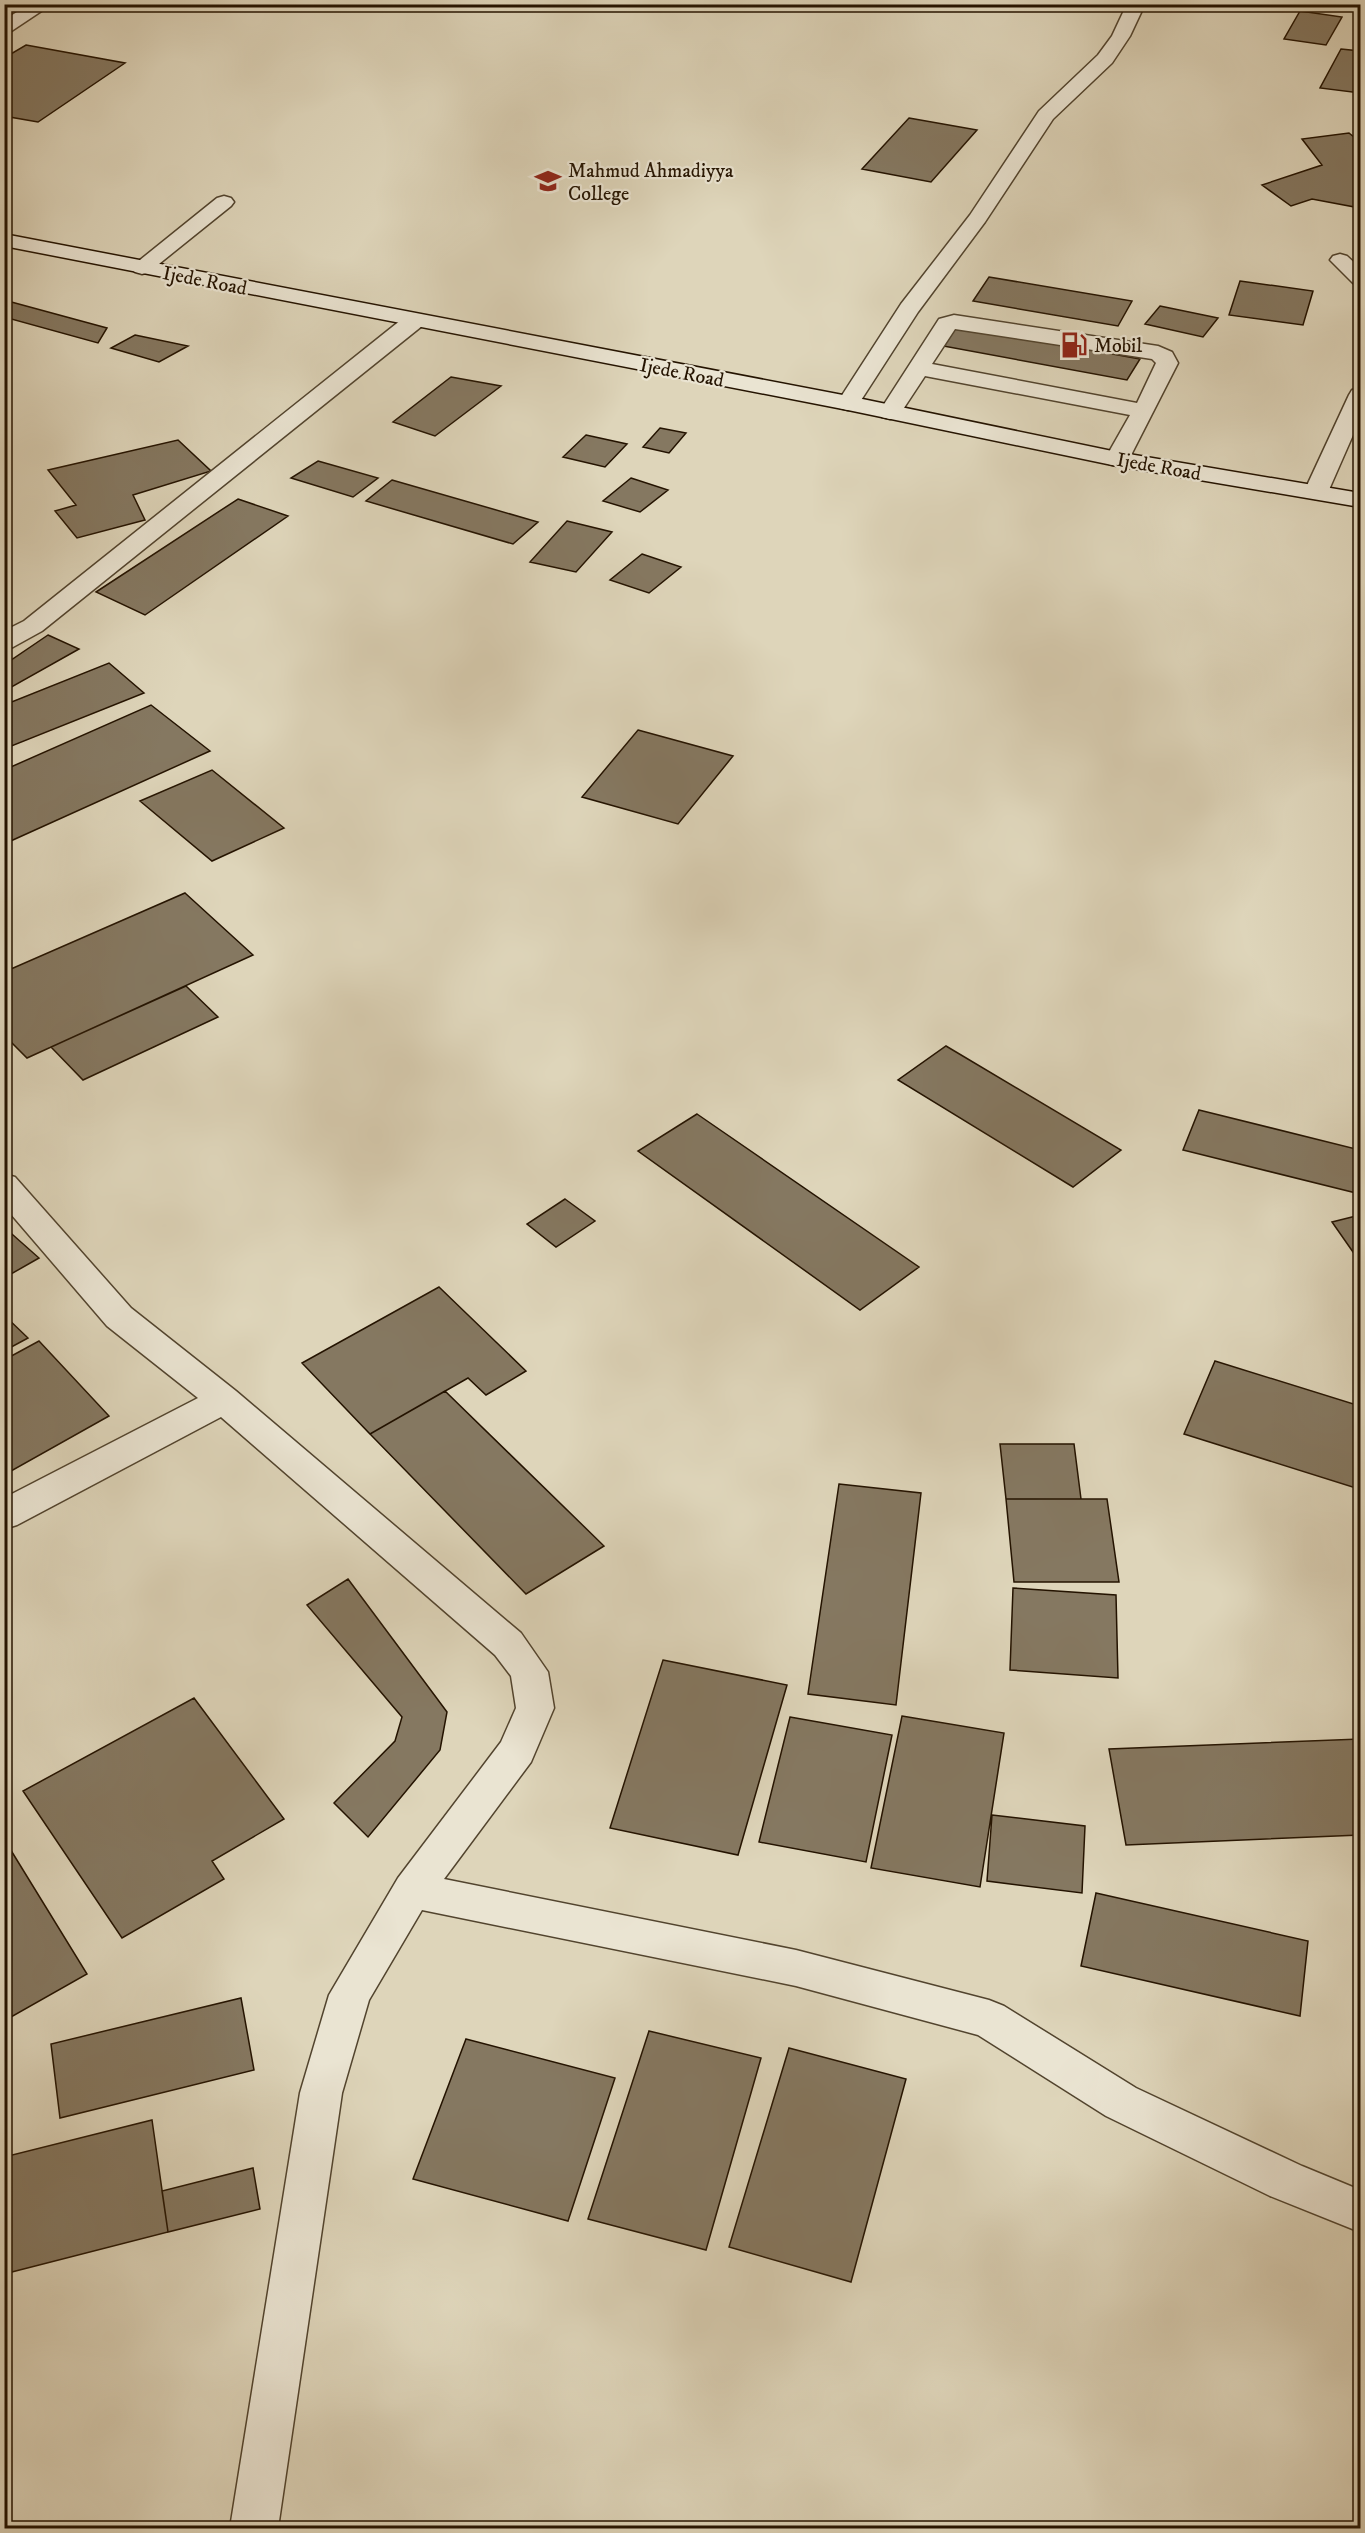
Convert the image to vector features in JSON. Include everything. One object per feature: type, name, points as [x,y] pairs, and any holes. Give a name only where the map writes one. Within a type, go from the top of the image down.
[{"type":"street","points":[[4,28],[43,4]]},
{"type":"street","points":[[848,403],[909,309],[978,218],[1046,115],[1105,59],[1121,36],[1136,4]]},
{"type":"street","points":[[142,268],[224,202]]},
{"type":"street","name":"Ijede Road","points":[[4,240],[848,403],[1117,459],[1360,500]]},
{"type":"street","points":[[1340,260],[1360,279]]},
{"type":"street","points":[[4,642],[33,626],[414,321]]},
{"type":"street","points":[[890,412],[947,324],[954,322],[1158,353],[1167,363],[1117,459]]},
{"type":"street","points":[[919,368],[1144,411]]},
{"type":"street","points":[[1316,492],[1360,395]]},
{"type":"street","points":[[4,1185],[119,1317],[224,1400],[508,1644],[529,1672],[535,1708],[517,1751],[412,1890],[350,1995],[321,2093],[254,2529]]},
{"type":"street","points":[[4,1515],[224,1400]]},
{"type":"street","points":[[412,1890],[796,1968],[989,2019],[1121,2102],[1286,2181],[1360,2211]]},
{"type":"building","points":[[1300,11],[1342,17],[1326,45],[1284,39]]},
{"type":"building","points":[[26,45],[125,63],[38,122],[4,116],[4,58]]},
{"type":"building","points":[[1341,49],[1360,51],[1360,93],[1320,88]]},
{"type":"building","points":[[909,118],[977,130],[931,182],[862,169]]},
{"type":"building","points":[[1349,133],[1360,142],[1360,208],[1312,199],[1291,206],[1262,185],[1322,165],[1302,139]]},
{"type":"building","points":[[989,277],[1132,301],[1118,326],[973,301]]},
{"type":"building","points":[[1240,281],[1313,291],[1303,325],[1229,315]]},
{"type":"building","points":[[4,300],[107,328],[98,343],[4,317]]},
{"type":"building","points":[[1160,306],[1218,318],[1203,337],[1145,324]]},
{"type":"building","points":[[953,325],[1140,359],[1127,380],[938,345]]},
{"type":"building","points":[[135,335],[188,346],[159,362],[111,348]]},
{"type":"building","points":[[451,377],[501,386],[435,436],[393,422]]},
{"type":"building","points":[[660,428],[686,433],[669,453],[643,447]]},
{"type":"building","points":[[586,435],[627,444],[605,467],[563,457]]},
{"type":"building","points":[[178,440],[211,471],[133,495],[145,520],[77,538],[55,511],[76,505],[48,470]]},
{"type":"building","points":[[318,461],[378,478],[353,497],[291,478]]},
{"type":"building","points":[[631,478],[668,490],[640,512],[603,501]]},
{"type":"building","points":[[392,480],[538,522],[513,544],[366,501]]},
{"type":"building","points":[[238,499],[288,516],[145,615],[96,592]]},
{"type":"building","points":[[567,521],[612,532],[576,572],[530,562]]},
{"type":"building","points":[[642,554],[681,567],[649,593],[610,580]]},
{"type":"building","points":[[48,635],[79,649],[8,689],[4,687],[4,665]]},
{"type":"building","points":[[109,663],[144,693],[4,749],[4,705]]},
{"type":"building","points":[[151,705],[210,751],[4,844],[4,770]]},
{"type":"building","points":[[638,730],[733,756],[678,824],[582,797]]},
{"type":"building","points":[[212,770],[284,828],[212,861],[140,801]]},
{"type":"building","points":[[185,893],[253,955],[27,1058],[4,1035],[4,972]]},
{"type":"building","points":[[186,986],[218,1017],[83,1080],[51,1047]]},
{"type":"building","points":[[946,1046],[1121,1150],[1073,1187],[898,1080]]},
{"type":"building","points":[[1199,1110],[1360,1150],[1360,1194],[1183,1150]]},
{"type":"building","points":[[697,1114],[919,1267],[860,1310],[638,1151]]},
{"type":"building","points":[[565,1199],[595,1221],[556,1247],[527,1224]]},
{"type":"building","points":[[1360,1215],[1360,1262],[1332,1222]]},
{"type":"building","points":[[4,1227],[39,1258],[4,1278]]},
{"type":"building","points":[[439,1287],[526,1371],[486,1395],[468,1378],[370,1434],[302,1363]]},
{"type":"building","points":[[4,1315],[28,1338],[4,1351]]},
{"type":"building","points":[[39,1341],[109,1416],[4,1475],[4,1360]]},
{"type":"building","points":[[1215,1361],[1360,1406],[1359,1489],[1184,1434]]},
{"type":"building","points":[[445,1391],[604,1546],[526,1594],[370,1434]]},
{"type":"building","points":[[1000,1444],[1074,1444],[1081,1499],[1006,1499]]},
{"type":"building","points":[[839,1484],[921,1493],[896,1705],[808,1694]]},
{"type":"building","points":[[1006,1499],[1107,1499],[1119,1582],[1014,1582]]},
{"type":"building","points":[[348,1579],[447,1712],[440,1750],[368,1837],[334,1803],[395,1741],[402,1717],[307,1605]]},
{"type":"building","points":[[1013,1588],[1116,1595],[1118,1678],[1010,1670]]},
{"type":"building","points":[[663,1660],[787,1685],[738,1855],[610,1828]]},
{"type":"building","points":[[194,1698],[284,1819],[212,1861],[224,1879],[122,1938],[23,1791]]},
{"type":"building","points":[[902,1716],[1004,1733],[980,1887],[871,1868]]},
{"type":"building","points":[[790,1717],[892,1735],[866,1862],[759,1842]]},
{"type":"building","points":[[1360,1739],[1360,1835],[1126,1845],[1109,1749]]},
{"type":"building","points":[[992,1815],[1085,1826],[1082,1893],[987,1881]]},
{"type":"building","points":[[4,1839],[87,1974],[4,2021]]},
{"type":"building","points":[[1096,1893],[1308,1941],[1300,2016],[1081,1966]]},
{"type":"building","points":[[241,1998],[254,2070],[60,2118],[51,2044]]},
{"type":"building","points":[[649,2031],[761,2058],[706,2250],[588,2219]]},
{"type":"building","points":[[466,2039],[615,2078],[568,2221],[413,2179]]},
{"type":"building","points":[[789,2048],[906,2079],[851,2282],[729,2247]]},
{"type":"building","points":[[152,2120],[168,2232],[4,2274],[4,2157]]},
{"type":"building","points":[[253,2168],[260,2209],[168,2232],[162,2191]]},
{"type":"place","name":"Mahmud Ahmadiyya College","points":[[548,181]]},
{"type":"place","name":"Mobil","points":[[1074,345]]}]
